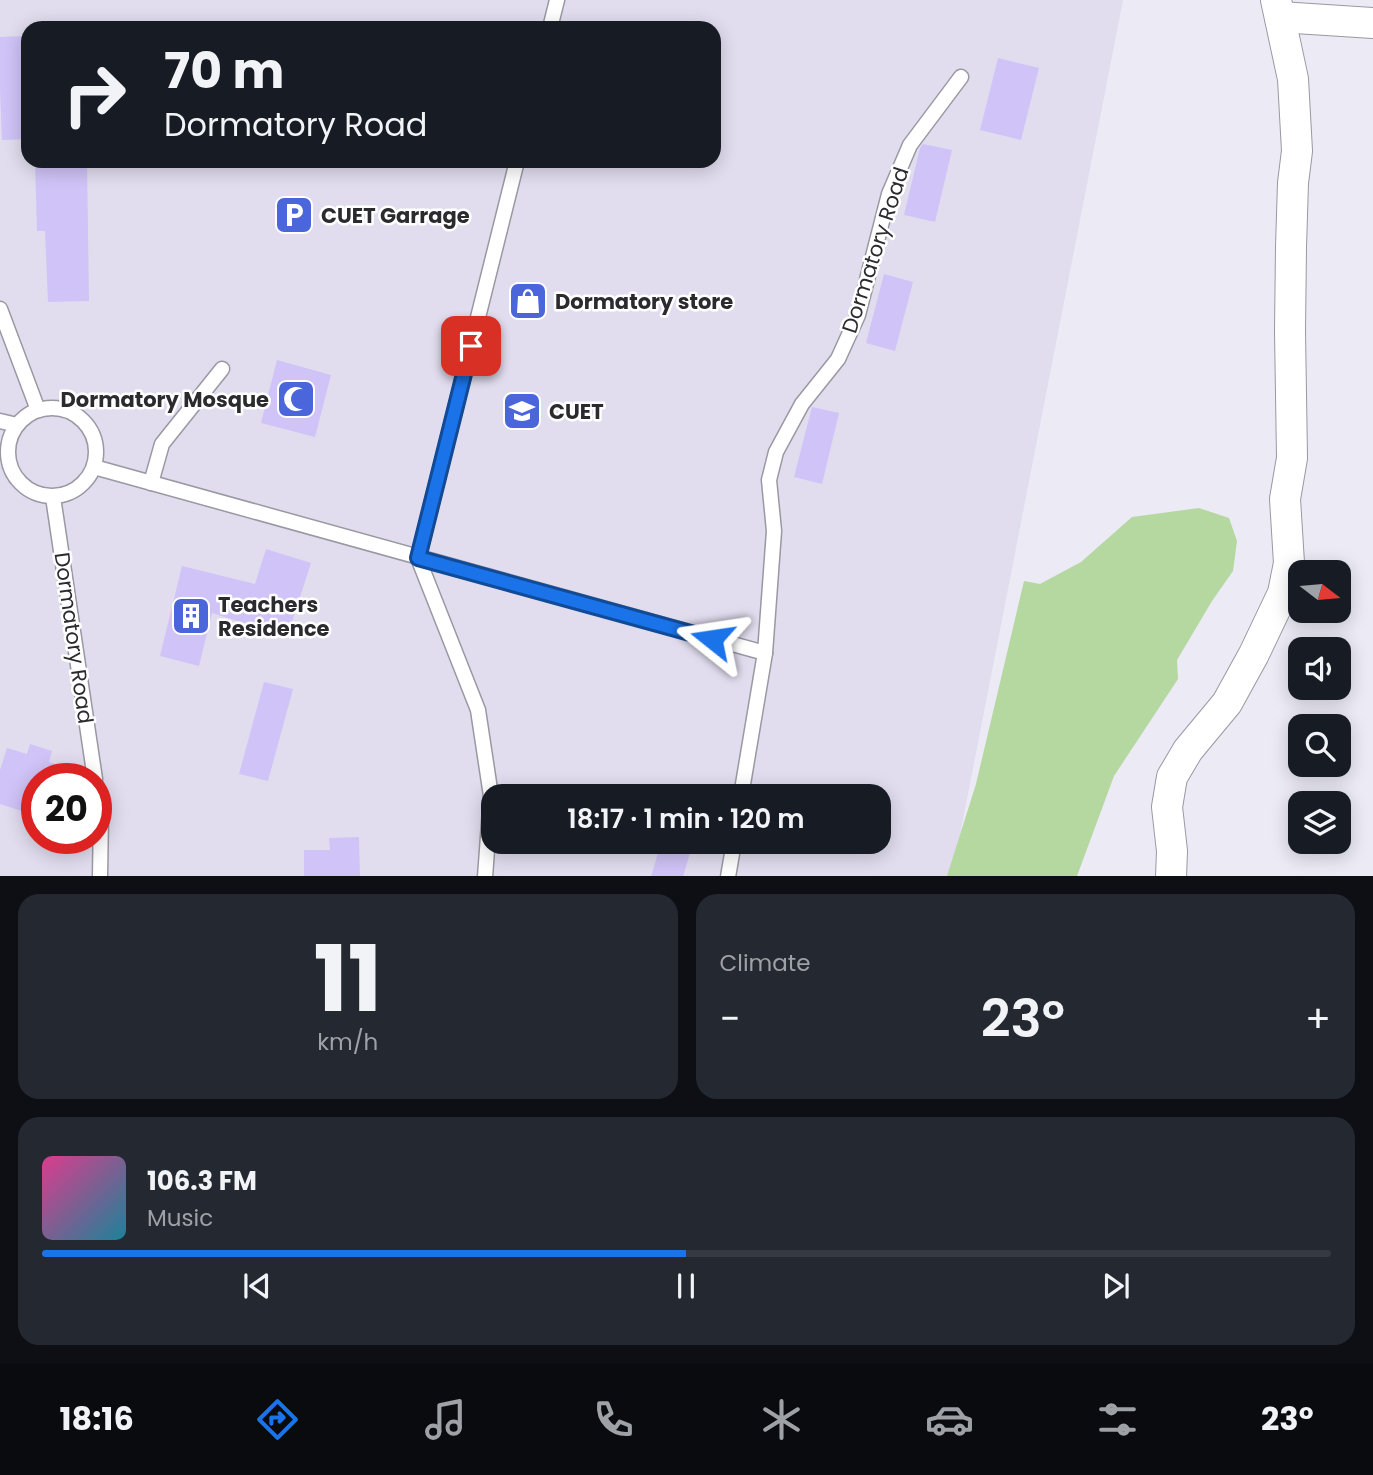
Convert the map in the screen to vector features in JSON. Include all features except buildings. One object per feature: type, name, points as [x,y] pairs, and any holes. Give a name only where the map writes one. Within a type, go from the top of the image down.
[{"type":"street","points":[[1171,876],[1172,852],[1167,807],[1172,777],[1188,750],[1227,704],[1283,593],[1289,564],[1285,499],[1292,458],[1291,247],[1297,151],[1293,79],[1278,9],[1373,23]]},
{"type":"lane","points":[[552,21],[557,0]]},
{"type":"lane","name":"Dormatory Road","points":[[743,784],[765,653],[774,531],[769,480],[776,452],[802,404],[838,359],[858,315],[889,194],[910,145],[961,77]]},
{"type":"lane","points":[[485,876],[491,796],[478,710],[418,558],[515,168]]},
{"type":"lane","points":[[0,309],[38,410]]},
{"type":"lane","points":[[151,483],[162,443],[222,369]]},
{"type":"lane","points":[[52,407],[79,416],[89,426],[95,439],[97,453],[88,479],[78,488],[53,497],[31,491],[21,484],[5,462],[17,425],[26,416],[52,407]]},
{"type":"lane","points":[[0,421],[17,425]]},
{"type":"lane","points":[[94,467],[765,653]]},
{"type":"lane","name":"Dormatory Road","points":[[53,497],[93,763]]},
{"type":"lane","points":[[100,854],[100,876]]},
{"type":"lane","points":[[728,876],[732,854]]},
{"type":"shaded area","name":"CUET","points":[[0,0],[1123,0],[952,876],[0,876]]},
{"type":"green space","points":[[1199,508],[1229,518],[1237,541],[1233,571],[1177,660],[1178,679],[1114,776],[1077,876],[947,876],[976,784],[1024,581],[1040,584],[1081,562],[1132,517]]},
{"type":"place","name":"CUET Garrage","points":[[294,215]]},
{"type":"place","name":"Dormatory store","points":[[528,301]]},
{"type":"place","name":"Dormatory Mosque","points":[[296,399]]},
{"type":"place","name":"CUET","points":[[522,411]]},
{"type":"place","name":"Teachers Residence","points":[[191,616]]},
{"type":"route","points":[[471,346],[418,558],[712,639]]}]
